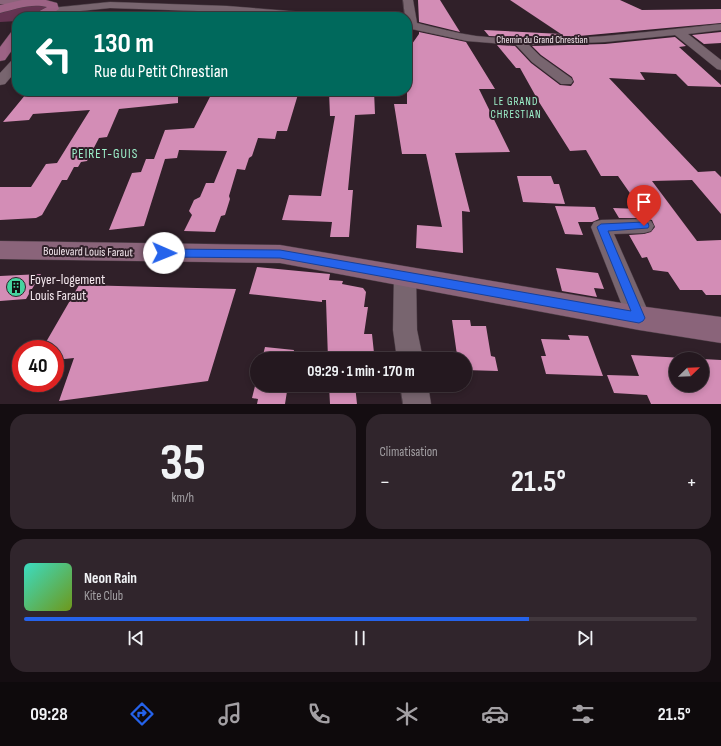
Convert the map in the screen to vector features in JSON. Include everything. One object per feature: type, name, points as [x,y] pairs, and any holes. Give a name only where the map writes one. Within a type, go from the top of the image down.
[{"type":"main road","points":[[0,9],[29,2],[52,5]]},
{"type":"main road","points":[[44,12],[52,5]]},
{"type":"main road","points":[[0,47],[11,31]]},
{"type":"main road","points":[[0,57],[11,31]]},
{"type":"street","points":[[227,9],[235,0]]},
{"type":"street","points":[[408,0],[409,12]]},
{"type":"street","points":[[0,1],[29,2]]},
{"type":"street","points":[[52,5],[63,12]]},
{"type":"street","points":[[71,12],[110,5],[227,9],[265,12]]},
{"type":"street","name":"Chemin du Grand Chrestian","points":[[412,26],[474,39],[580,41],[721,26]]},
{"type":"street","points":[[678,31],[721,66]]},
{"type":"street","points":[[519,41],[536,60],[566,81]]},
{"type":"street","points":[[0,81],[12,68]]},
{"type":"street","points":[[639,318],[601,227],[644,226]]},
{"type":"street","name":"Boulevard Louis Faraut","points":[[0,250],[280,254],[639,318],[721,330]]},
{"type":"street","points":[[405,276],[405,330],[409,352]]},
{"type":"street","points":[[415,392],[417,404]]},
{"type":"shaded area","points":[[50,4],[43,12],[12,12],[12,21],[0,22],[0,9]]},
{"type":"building","points":[[418,0],[440,0],[460,32],[419,22]]},
{"type":"building","points":[[510,0],[620,0],[642,10],[721,9],[721,23],[568,37],[537,38],[489,36],[484,30],[561,34]]},
{"type":"building","points":[[419,32],[466,42],[495,89],[479,89],[510,152],[455,153],[470,212],[462,211],[463,253],[416,248],[417,225],[442,227],[426,154],[402,154],[394,104],[407,104],[407,96],[412,96],[412,44]]},
{"type":"building","points":[[721,32],[721,43],[704,44],[692,35]]},
{"type":"building","points":[[675,37],[686,46],[679,47],[721,85],[721,87],[688,86],[676,74],[640,72],[645,80],[609,78],[698,172],[715,171],[721,177],[721,214],[692,180],[652,181],[697,241],[721,240],[721,295],[706,295],[702,290],[680,290],[668,272],[653,270],[647,257],[642,258],[629,235],[651,232],[655,227],[652,220],[644,218],[619,218],[613,208],[641,209],[618,176],[601,176],[586,150],[570,151],[539,102],[520,68],[516,68],[497,45],[515,46],[531,63],[560,85],[571,86],[574,82],[572,77],[541,55],[532,46],[605,44]]},
{"type":"building","points":[[24,96],[178,96],[178,103],[119,109],[107,137],[99,138],[87,161],[81,162],[78,167],[74,167],[67,180],[62,180],[42,215],[36,218],[0,220],[0,187],[31,187],[46,164],[57,163],[90,110],[33,114],[29,120],[3,122]]},
{"type":"building","points":[[210,96],[298,96],[287,131],[277,131],[275,139],[258,138],[252,156],[249,158],[245,170],[237,169],[225,215],[221,216],[215,232],[184,231],[192,215],[189,211],[194,200],[200,197],[206,183],[214,183],[227,151],[179,150],[177,158],[165,159],[144,226],[109,230],[132,173],[141,172],[146,159],[154,159],[165,130],[194,128]]},
{"type":"building","points":[[329,96],[374,96],[375,114],[355,115],[348,190],[353,190],[349,237],[330,237],[332,222],[282,220],[289,195],[321,196],[335,116],[330,116]]},
{"type":"building","points":[[517,176],[551,176],[554,184],[559,184],[565,204],[523,202]]},
{"type":"building","points":[[555,206],[595,207],[599,219],[592,222],[578,222],[583,235],[565,234]]},
{"type":"building","points":[[257,267],[330,274],[329,280],[343,281],[342,284],[363,288],[366,292],[364,307],[368,307],[364,334],[372,334],[374,352],[328,352],[326,300],[322,300],[322,302],[249,294]]},
{"type":"building","points":[[556,268],[598,273],[604,289],[594,288],[597,297],[562,291]]},
{"type":"building","name":"Foyer-logement Louis Faraut","points":[[41,274],[26,299],[0,301],[0,276]]},
{"type":"building","points":[[79,285],[236,289],[208,381],[59,401],[62,392],[64,392],[64,387],[74,358],[64,359],[64,340],[47,340]]},
{"type":"building","points":[[452,320],[470,320],[471,326],[486,326],[491,356],[495,357],[498,371],[472,370],[472,352],[457,352]]},
{"type":"building","points":[[568,335],[588,336],[603,376],[546,374],[541,356],[546,356],[541,339],[570,340]]},
{"type":"building","points":[[265,347],[294,350],[294,352],[264,352]]},
{"type":"building","points":[[631,355],[669,357],[669,392],[709,392],[709,359],[721,360],[721,404],[651,404],[647,395],[614,393],[607,375],[639,376]]},
{"type":"building","points":[[254,392],[287,392],[285,404],[257,404],[258,399],[252,398]]},
{"type":"building","points":[[329,392],[356,392],[357,404],[330,404]]},
{"type":"place","name":"Foyer-logement Louis Faraut","points":[[16,287]]},
{"type":"district","name":"LE GRAND CHRESTIAN","points":[[516,107]]},
{"type":"district","name":"PEIRET-GUIS","points":[[105,154]]},
{"type":"route","points":[[164,253],[280,254],[372,269],[639,318],[601,227],[644,226]]}]
